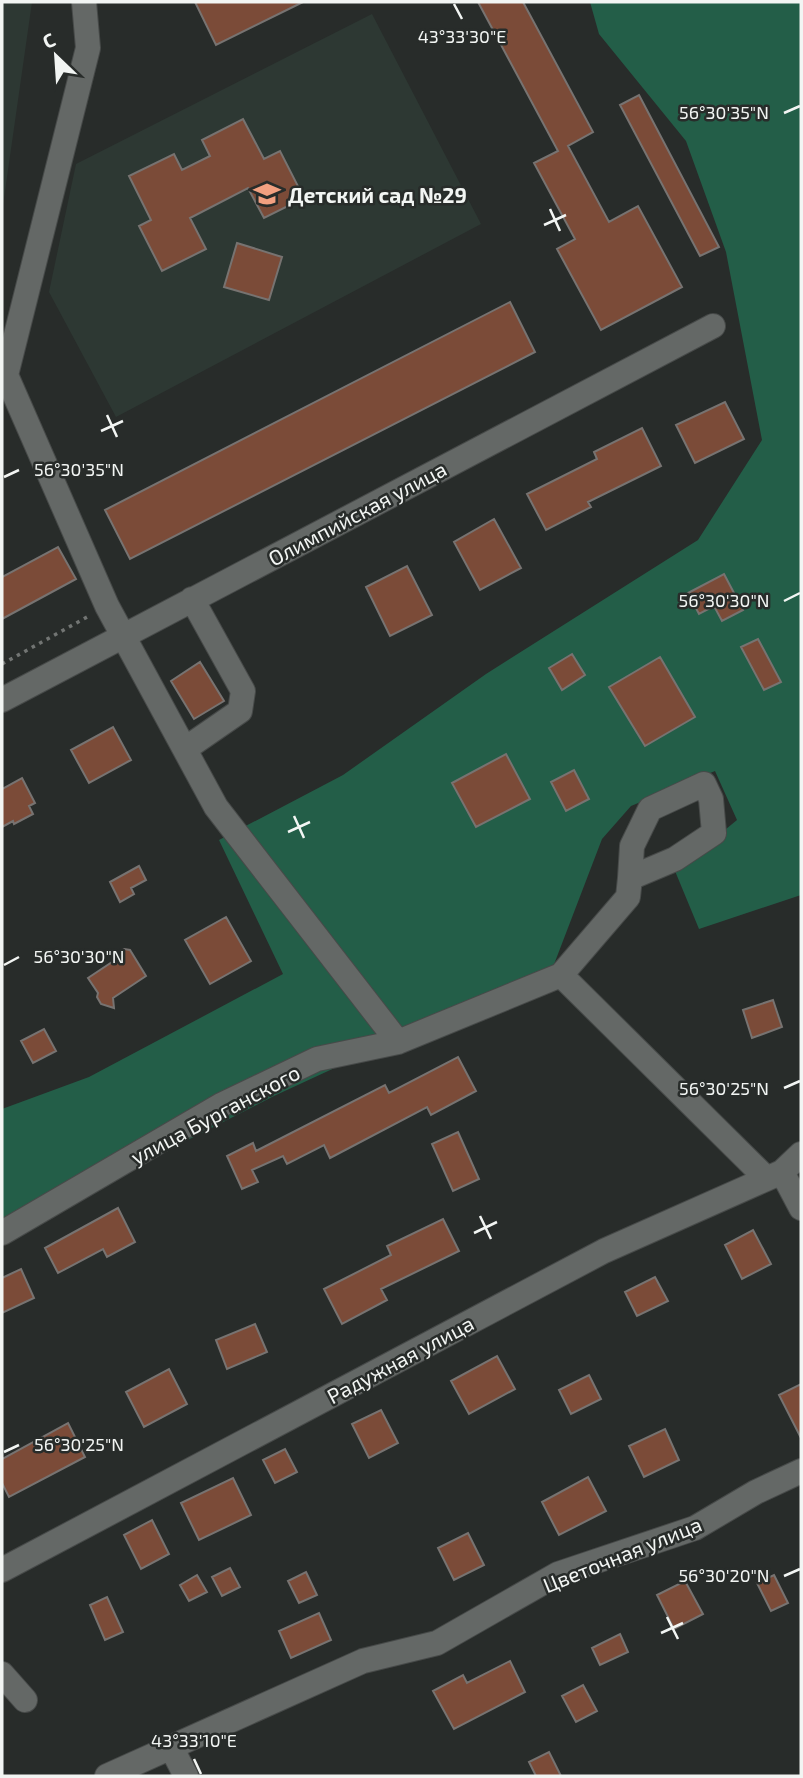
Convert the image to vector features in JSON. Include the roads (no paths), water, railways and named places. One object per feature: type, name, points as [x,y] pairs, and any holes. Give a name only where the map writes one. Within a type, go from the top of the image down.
[{"type":"street","points":[[84,2],[88,48],[6,374],[107,607],[216,807],[398,1042]]},
{"type":"street","name":"Олимпийская улица","points":[[2,700],[713,326]]},
{"type":"street","points":[[185,749],[240,711],[243,691],[192,599]]},
{"type":"street","name":"улица Бурганского","points":[[2,1233],[221,1105],[317,1059],[398,1042],[561,975],[628,897],[630,878]]},
{"type":"street","points":[[561,975],[774,1175],[801,1208]]},
{"type":"street","name":"Радужная улица","points":[[2,1570],[604,1251],[774,1175],[801,1154]]},
{"type":"street","name":"Цветочная улица","points":[[107,1776],[363,1661],[438,1643],[558,1574],[695,1528],[756,1492],[801,1471]]},
{"type":"street","points":[[2,1674],[25,1700]]},
{"type":"street","points":[[171,1747],[186,1776]]},
{"type":"place","name":"Детский сад №29","points":[[267,194]]}]
